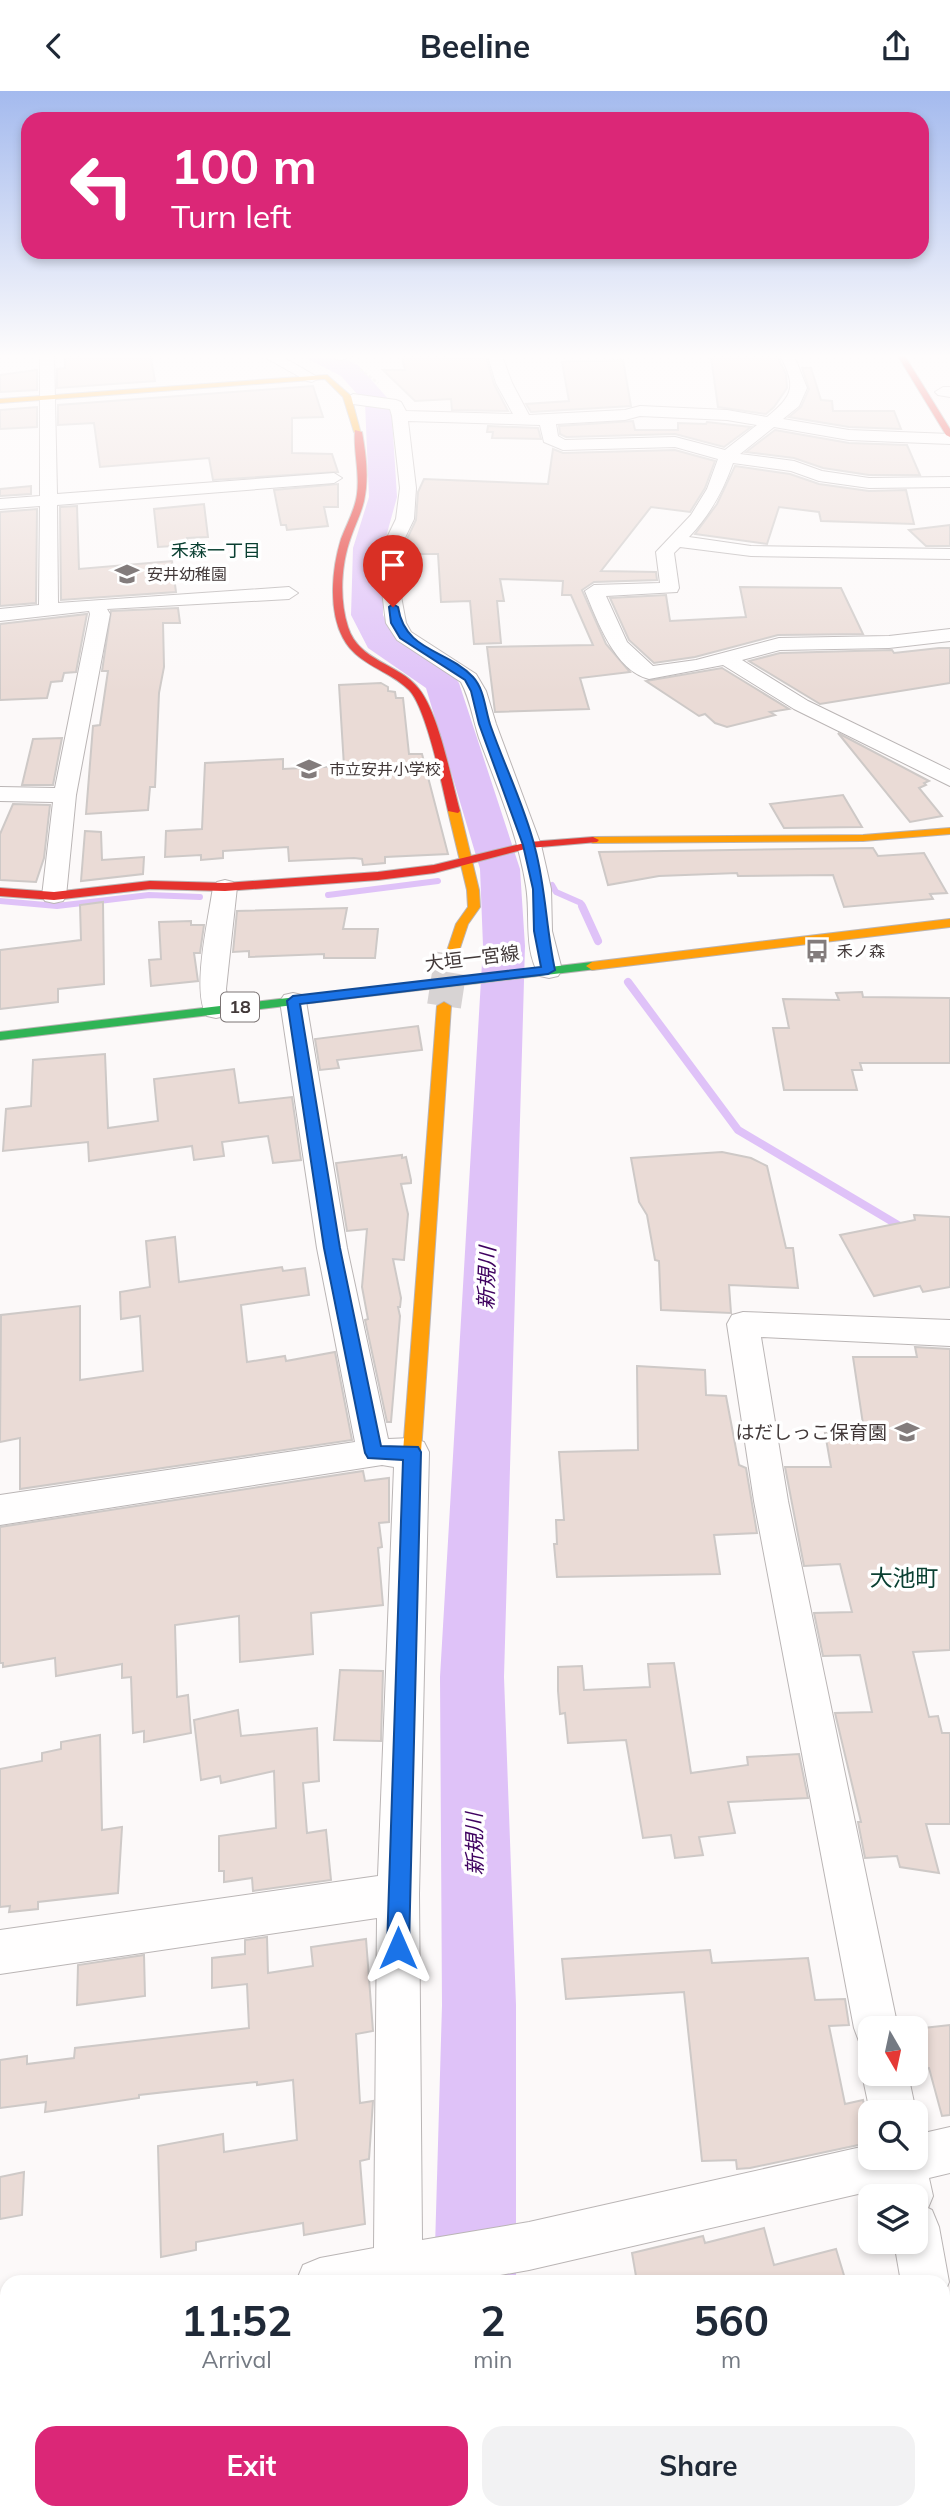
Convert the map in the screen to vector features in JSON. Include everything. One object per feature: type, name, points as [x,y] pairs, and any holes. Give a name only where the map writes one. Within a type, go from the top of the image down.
[{"type":"main road","points":[[360,466],[361,499],[344,546],[341,620],[346,637],[360,654],[415,690],[420,699],[471,859],[474,907],[462,925],[452,954]]},
{"type":"main road","points":[[0,892],[54,896],[150,885],[225,887],[378,876],[434,869],[525,846],[624,838],[863,838],[950,831]]},
{"type":"main road","name":"大垣一宮線","points":[[0,1036],[950,923]]},
{"type":"main road","points":[[412,1452],[443,1006]]},
{"type":"street","points":[[48,466],[49,611]]},
{"type":"street","points":[[404,466],[408,488],[405,519],[391,548],[394,561],[391,591],[396,623],[404,636],[469,678],[476,691],[539,889],[541,971]]},
{"type":"street","points":[[723,466],[715,489],[698,518],[665,552],[670,588],[594,591],[618,645],[649,673],[727,659],[779,644],[889,642],[950,635]]},
{"type":"street","points":[[795,466],[819,476],[869,482],[950,482]]},
{"type":"street","points":[[0,504],[334,478]]},
{"type":"street","points":[[678,541],[751,551],[950,554]]},
{"type":"street","points":[[0,615],[113,603],[289,593]]},
{"type":"street","points":[[54,896],[65,795],[100,614],[95,606]]},
{"type":"street","points":[[727,659],[801,705],[950,779]]},
{"type":"street","points":[[0,795],[65,795]]},
{"type":"street","points":[[216,1010],[213,989],[225,887]]},
{"type":"street","points":[[293,1001],[332,1248],[374,1453]]},
{"type":"street","points":[[874,2016],[771,1501],[743,1324],[950,1333]]},
{"type":"street","points":[[0,1510],[374,1453],[412,1452],[398,1894],[416,2267]]},
{"type":"street","points":[[0,1952],[398,1894]]},
{"type":"street","points":[[928,2159],[950,2150]]},
{"type":"street","points":[[365,2275],[529,2246],[890,2170]]},
{"type":"street","points":[[920,2254],[925,2275]]},
{"type":"building","points":[[211,466],[336,466],[338,472],[213,480]]},
{"type":"building","points":[[551,466],[713,466],[705,488],[690,512],[651,507],[601,571],[656,572],[657,580],[594,582],[582,590],[606,644],[630,672],[580,678],[589,709],[495,712],[487,647],[593,645],[571,595],[562,595],[563,581],[500,579],[504,601],[497,601],[501,643],[474,644],[470,601],[441,602],[438,554],[404,554],[407,539],[416,520],[418,492],[424,479],[548,484]]},
{"type":"building","points":[[735,466],[737,466],[790,474],[819,484],[869,491],[906,490],[914,524],[821,521],[819,512],[779,507],[767,544],[695,534],[717,504]]},
{"type":"building","points":[[818,466],[916,466],[920,475],[869,475]]},
{"type":"building","points":[[338,484],[338,507],[324,507],[328,526],[287,530],[286,525],[281,525],[274,490]]},
{"type":"building","points":[[31,486],[31,494],[0,496],[0,489]]},
{"type":"building","points":[[204,504],[208,537],[187,538],[188,545],[158,547],[154,509]]},
{"type":"building","points":[[77,506],[79,569],[172,561],[176,592],[61,600],[60,507]]},
{"type":"building","points":[[37,509],[36,603],[0,606],[0,512]]},
{"type":"building","points":[[950,525],[950,546],[926,546],[909,530]]},
{"type":"building","points":[[740,587],[841,588],[863,634],[778,635],[695,657],[654,663],[629,640],[610,598],[666,595],[670,621],[746,617]]},
{"type":"building","points":[[178,608],[180,623],[163,623],[164,667],[159,693],[155,787],[150,787],[148,810],[86,814],[93,726],[100,725],[108,671],[102,671],[111,611]]},
{"type":"building","points":[[87,614],[76,672],[64,673],[62,681],[51,682],[47,698],[0,700],[0,624]]},
{"type":"building","points":[[950,648],[950,683],[820,704],[749,661],[780,653],[892,650],[894,653]]},
{"type":"building","points":[[722,668],[789,709],[770,712],[775,715],[727,727],[715,723],[705,714],[699,716],[646,681]]},
{"type":"building","points":[[381,683],[388,687],[388,691],[395,692],[396,698],[403,698],[409,754],[422,754],[448,854],[385,857],[385,863],[363,865],[362,859],[354,858],[289,861],[288,847],[223,851],[223,858],[201,860],[201,855],[165,857],[166,831],[202,829],[205,763],[283,759],[283,769],[344,766],[339,685]]},
{"type":"building","points":[[838,733],[929,781],[919,788],[942,816],[910,822]]},
{"type":"building","points":[[62,738],[53,785],[22,785],[33,739]]},
{"type":"building","points":[[843,795],[862,827],[784,828],[770,804]]},
{"type":"building","points":[[13,804],[50,805],[44,858],[36,882],[0,880],[0,834]]},
{"type":"building","points":[[85,831],[101,832],[102,860],[144,857],[143,874],[81,881]]},
{"type":"building","points":[[873,848],[878,856],[924,853],[947,893],[930,894],[933,899],[844,907],[833,875],[738,876],[737,873],[659,876],[608,885],[599,852]]},
{"type":"building","points":[[103,902],[104,984],[58,989],[58,1002],[0,1009],[0,950],[81,940],[80,905]]},
{"type":"building","points":[[347,908],[343,929],[378,929],[375,958],[324,958],[324,954],[249,957],[249,951],[233,952],[237,911]]},
{"type":"building","points":[[191,921],[191,925],[204,925],[200,953],[194,953],[198,981],[151,986],[149,960],[161,959],[159,922]]},
{"type":"building","points":[[862,992],[863,997],[950,998],[950,1063],[860,1063],[862,1070],[852,1070],[857,1090],[784,1090],[773,1028],[789,1028],[783,999],[839,1000],[836,993]]},
{"type":"building","points":[[418,1026],[422,1050],[337,1060],[339,1068],[320,1070],[315,1039]]},
{"type":"building","points":[[105,1054],[108,1128],[158,1121],[154,1079],[234,1069],[239,1103],[292,1097],[301,1160],[273,1163],[268,1136],[222,1142],[224,1156],[194,1160],[192,1146],[89,1161],[88,1142],[3,1151],[6,1109],[31,1106],[33,1060]]},
{"type":"building","points":[[722,1152],[751,1158],[767,1166],[786,1248],[793,1248],[798,1288],[729,1285],[731,1313],[661,1310],[659,1261],[655,1260],[647,1215],[639,1202],[631,1158]]},
{"type":"building","points":[[402,1155],[402,1158],[406,1157],[411,1183],[401,1184],[408,1214],[404,1260],[393,1259],[401,1298],[398,1307],[400,1316],[391,1422],[387,1422],[365,1320],[368,1319],[362,1287],[367,1229],[347,1231],[336,1163]]},
{"type":"building","points":[[914,1215],[950,1217],[950,1287],[923,1292],[920,1286],[874,1296],[840,1235],[915,1220]]},
{"type":"building","points":[[175,1237],[179,1282],[282,1267],[283,1271],[305,1268],[309,1295],[241,1305],[247,1362],[285,1356],[286,1361],[335,1352],[352,1440],[20,1489],[20,1438],[0,1442],[1,1315],[80,1306],[80,1380],[143,1371],[140,1316],[121,1319],[120,1292],[150,1287],[146,1241]]},
{"type":"building","points":[[915,1347],[950,1349],[950,1650],[913,1652],[929,1717],[938,1716],[942,1733],[950,1733],[950,1824],[926,1824],[939,1873],[900,1867],[897,1856],[865,1858],[858,1822],[861,1822],[835,1713],[872,1712],[860,1655],[823,1656],[814,1613],[852,1612],[840,1564],[804,1566],[785,1467],[831,1467],[825,1433],[837,1433],[835,1424],[863,1424],[853,1357],[917,1357]]},
{"type":"building","points":[[637,1366],[705,1370],[706,1395],[726,1396],[739,1465],[746,1468],[757,1533],[714,1535],[720,1574],[557,1577],[554,1544],[557,1544],[556,1520],[564,1520],[559,1452],[638,1450]]},
{"type":"building","points":[[363,1471],[365,1481],[389,1478],[389,1522],[379,1523],[382,1547],[378,1548],[383,1605],[311,1613],[313,1654],[240,1662],[239,1616],[175,1625],[177,1697],[188,1695],[191,1733],[144,1742],[144,1731],[133,1733],[131,1677],[122,1678],[122,1664],[56,1676],[55,1658],[3,1667],[3,1663],[0,1663],[0,1527]]},
{"type":"building","points":[[674,1663],[691,1773],[748,1765],[747,1757],[799,1754],[808,1798],[728,1802],[735,1833],[699,1837],[703,1855],[675,1858],[671,1835],[643,1838],[626,1740],[568,1743],[565,1713],[560,1714],[558,1691],[558,1667],[582,1666],[584,1690],[650,1687],[648,1664]]},
{"type":"building","points":[[340,1670],[383,1671],[381,1741],[334,1740]]},
{"type":"building","points":[[238,1710],[241,1736],[317,1728],[319,1781],[303,1783],[307,1833],[326,1830],[331,1880],[253,1891],[252,1878],[224,1882],[224,1871],[219,1871],[219,1836],[276,1828],[274,1771],[221,1783],[220,1776],[201,1780],[194,1720]]},
{"type":"building","points":[[100,1735],[102,1830],[122,1827],[118,1893],[38,1902],[38,1909],[9,1912],[10,1906],[0,1907],[0,1769],[42,1761],[42,1753],[61,1749],[61,1742]]},
{"type":"building","points":[[267,1937],[268,1973],[313,1966],[311,1947],[366,1939],[373,2031],[356,2034],[360,2103],[373,2101],[369,2159],[360,2161],[365,2224],[304,2235],[303,2223],[196,2242],[196,2250],[161,2257],[158,2146],[223,2134],[224,2152],[297,2140],[293,2080],[139,2095],[139,2098],[45,2112],[46,2102],[0,2108],[0,2060],[27,2056],[27,2064],[74,2058],[75,2048],[249,2028],[247,1984],[212,1988],[212,1958],[245,1954],[245,1940]]},
{"type":"building","points":[[710,1950],[712,1963],[808,1958],[815,2000],[845,1999],[849,2025],[829,2026],[845,2104],[858,2101],[858,2145],[750,2168],[737,2169],[736,2160],[702,2161],[684,1992],[566,1999],[562,1959]]},
{"type":"building","points":[[144,1955],[145,1996],[77,2005],[78,1965]]},
{"type":"building","points":[[950,2025],[950,2115],[942,2116],[928,2068],[928,2028]]},
{"type":"building","points":[[24,2172],[22,2215],[0,2219],[0,2177]]},
{"type":"building","points":[[764,2228],[774,2265],[836,2249],[844,2275],[636,2275],[632,2253],[703,2236],[705,2243]]},
{"type":"waterway","name":"新規川","points":[[381,466],[383,497],[368,548],[367,615],[380,641],[442,683],[500,869],[503,889],[504,946],[472,1677],[479,2005],[475,2275]]},
{"type":"waterway","points":[[328,895],[438,881]]},
{"type":"waterway","points":[[552,885],[556,892],[581,903],[583,908]]},
{"type":"waterway","points":[[0,901],[57,906],[149,895],[200,897]]},
{"type":"waterway","points":[[582,906],[598,941]]},
{"type":"waterway","points":[[628,982],[738,1130],[903,1228]]},
{"type":"tunnel","points":[[444,1006],[452,954]]},
{"type":"traffic: fast","points":[[0,1036],[592,966]]},
{"type":"traffic: slow","points":[[452,954],[462,924],[474,907],[473,890],[454,811]]},
{"type":"traffic: slow","points":[[593,840],[863,838],[950,831]]},
{"type":"traffic: slow","points":[[592,966],[950,923]]},
{"type":"traffic: slow","points":[[412,1452],[444,1006]]},
{"type":"traffic: jam","points":[[362,466],[362,493],[340,562],[338,595],[343,627],[348,639],[363,656],[405,682],[419,697],[437,747],[454,811]]},
{"type":"traffic: jam","points":[[0,892],[54,896],[150,885],[225,887],[378,876],[434,869],[529,845],[593,840]]},
{"type":"place","name":"安井幼稚園","points":[[127,574]]},
{"type":"place","name":"市立安井小学校","points":[[309,769]]},
{"type":"place","name":"禾ノ森","points":[[817,951]]},
{"type":"place","name":"はだしっこ保育園","points":[[907,1432]]},
{"type":"district","name":"禾森一丁目","points":[[216,551]]},
{"type":"district","name":"大池町","points":[[904,1578]]},
{"type":"route","points":[[393,607],[396,623],[404,636],[469,678],[476,691],[485,724],[529,845],[539,889],[540,931],[548,970],[293,1001],[332,1248],[374,1453],[412,1452],[398,1948]]}]
